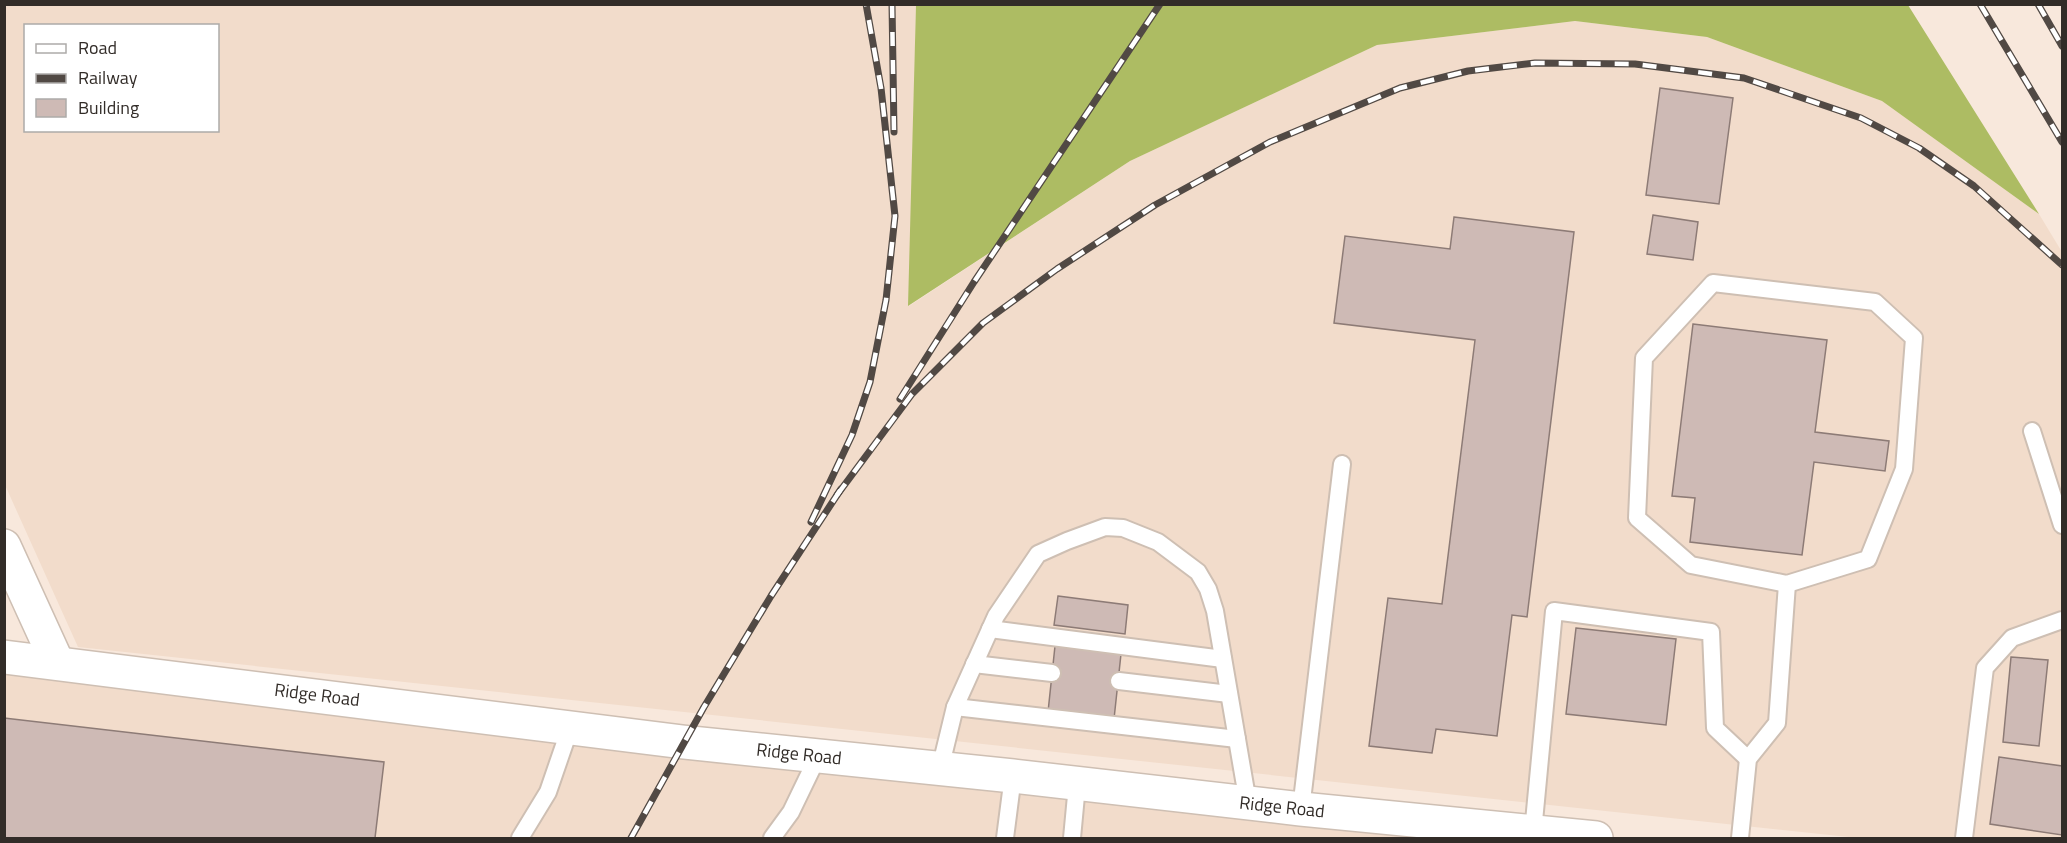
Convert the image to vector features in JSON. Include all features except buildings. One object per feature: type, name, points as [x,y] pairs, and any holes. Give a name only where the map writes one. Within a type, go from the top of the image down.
[{"type":"main road","points":[[4,546],[57,662]]},
{"type":"main road","name":"Ridge Road","points":[[4,657],[570,728],[1013,776],[1497,834],[1533,832],[1596,838]]},
{"type":"lane","points":[[1713,284],[1875,302],[1914,338],[1904,469],[1868,559],[1787,584],[1691,565],[1637,518],[1644,357],[1713,284]]},
{"type":"lane","points":[[2032,431],[2062,525]]},
{"type":"lane","points":[[1301,809],[1342,464]]},
{"type":"lane","points":[[940,769],[955,706],[974,664],[996,616],[1038,554],[1105,527],[1123,528],[1158,542],[1198,573],[1209,589],[1215,611],[1248,803]]},
{"type":"lane","points":[[1740,838],[1748,759],[1777,723],[1787,584]]},
{"type":"lane","points":[[1533,832],[1554,611],[1712,632],[1715,728],[1748,759]]},
{"type":"lane","points":[[1964,838],[1985,668],[2012,638],[2062,620]]},
{"type":"lane","points":[[990,629],[1223,659]]},
{"type":"lane","points":[[974,664],[1052,673]]},
{"type":"lane","points":[[1119,681],[1229,694]]},
{"type":"lane","points":[[955,706],[1237,739]]},
{"type":"lane","points":[[520,838],[548,792],[570,728]]},
{"type":"lane","points":[[777,838],[818,756]]},
{"type":"lane","points":[[1005,838],[1013,776]]},
{"type":"lane","points":[[1072,838],[1077,784]]},
{"type":"shaded area","points":[[4,5],[916,5],[909,306],[1130,161],[1377,45],[1575,21],[1707,37],[1882,101],[2039,214],[2062,252],[2062,838],[1858,838],[78,647],[5,485]]},
{"type":"shaded area","points":[[5,657],[1596,838],[5,838]]},
{"type":"green space","points":[[916,5],[1908,5],[2039,214],[1882,101],[1707,37],[1575,21],[1377,45],[1130,161],[908,306]]},
{"type":"railway","points":[[811,522],[852,435],[870,382],[886,300],[895,216],[881,88],[866,4]]},
{"type":"railway","points":[[892,4],[894,132]]},
{"type":"railway","points":[[900,399],[974,282],[1160,4]]},
{"type":"railway","points":[[1980,4],[2062,142]]},
{"type":"railway","points":[[2038,4],[2062,46]]},
{"type":"railway","points":[[837,495],[912,394],[983,323],[1057,269],[1155,205],[1270,142],[1400,88],[1468,71],[1535,63],[1635,64],[1744,78],[1861,118],[1919,148],[1974,186],[2062,265]]},
{"type":"railway","points":[[631,838],[704,707],[771,596],[841,489]]}]
